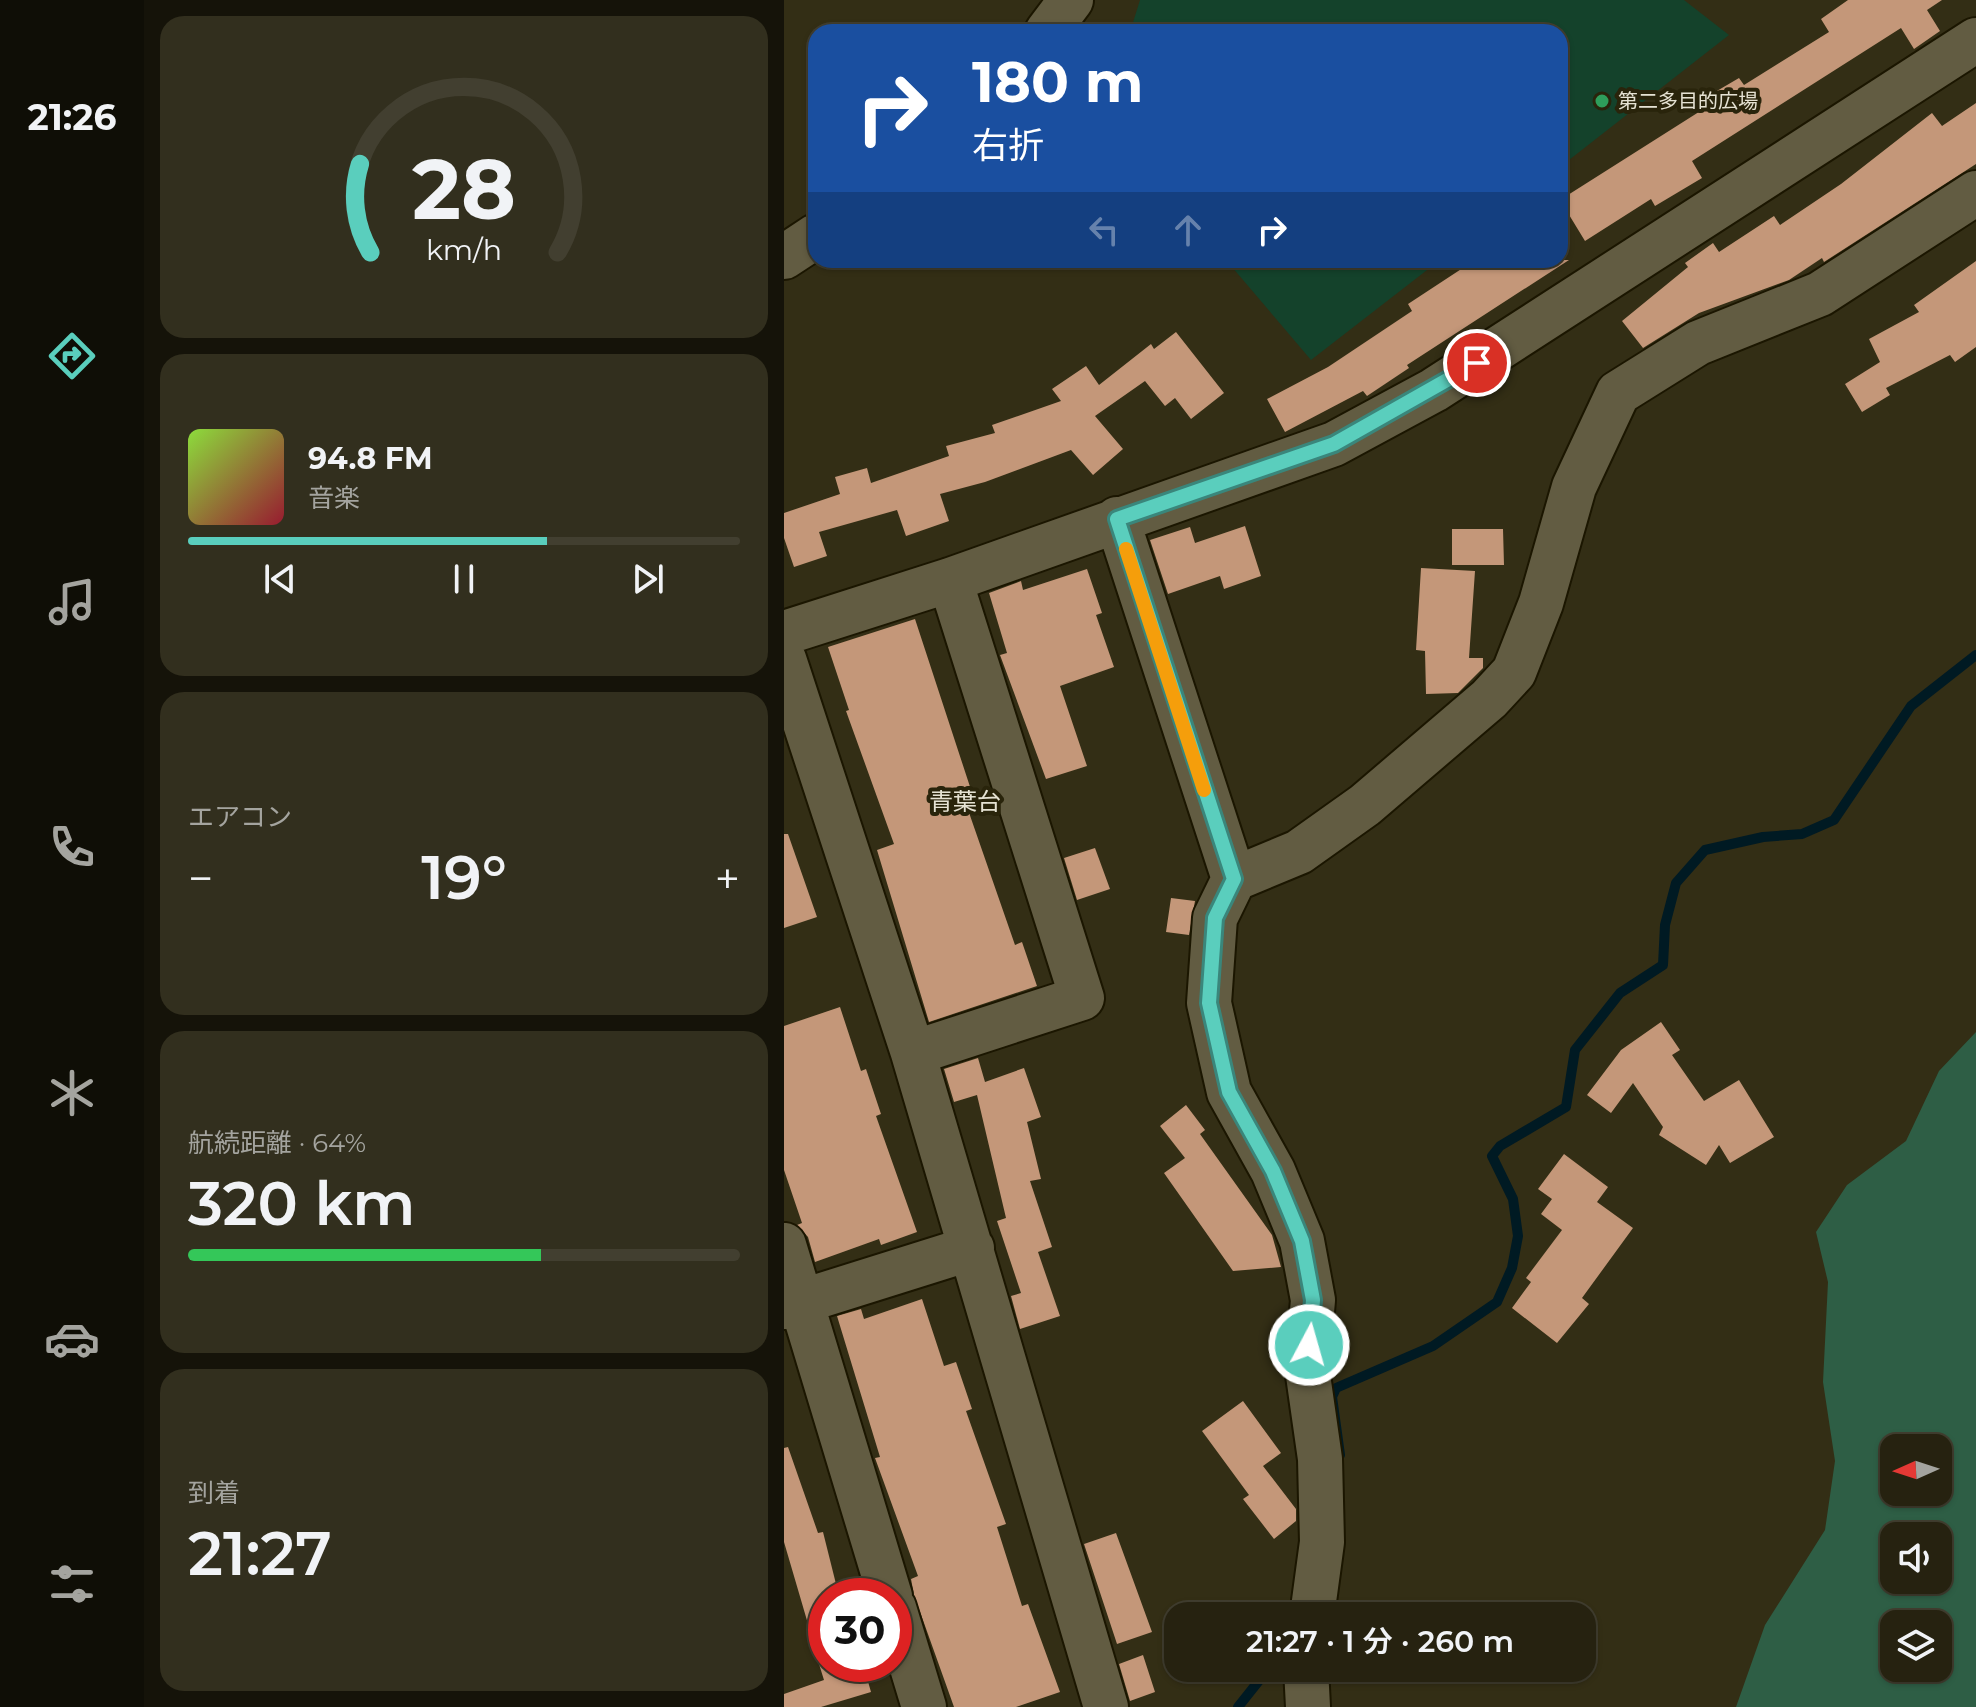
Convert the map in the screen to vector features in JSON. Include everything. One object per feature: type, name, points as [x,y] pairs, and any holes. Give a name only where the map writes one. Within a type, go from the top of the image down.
[{"type":"street","points":[[1053,24],[1071,0]]},
{"type":"street","points":[[784,633],[950,580],[1334,444],[1434,390],[1976,40]]},
{"type":"street","points":[[1314,1602],[1322,1542],[1320,1459],[1307,1368],[1313,1300],[1302,1241],[1273,1171],[1229,1092],[1209,1003],[1215,918],[1234,879],[1299,852],[1365,805],[1489,699],[1514,672],[1541,603],[1574,487],[1618,393],[1698,343],[1820,294],[1976,193]]},
{"type":"street","points":[[784,257],[808,241]]},
{"type":"street","points":[[1117,519],[1234,879]]},
{"type":"street","points":[[913,1053],[1082,998],[950,580]]},
{"type":"street","points":[[784,659],[913,1053],[1106,1707]]},
{"type":"street","points":[[784,1245],[793,1304],[884,1578]]},
{"type":"street","points":[[793,1304],[972,1248]]},
{"type":"street","points":[[912,1667],[924,1707]]},
{"type":"street","points":[[1307,1682],[1308,1707]]},
{"type":"green space","name":"第二多目的広場","points":[[1140,0],[1684,0],[1729,35],[1568,161],[1568,24],[1132,24]]},
{"type":"green space","points":[[1233,268],[1430,268],[1311,360]]},
{"type":"green space","points":[[1976,1032],[1976,1707],[1736,1707],[1765,1625],[1825,1530],[1835,1461],[1823,1382],[1828,1282],[1816,1232],[1847,1185],[1906,1141],[1939,1071]]},
{"type":"building","points":[[1848,0],[1942,0],[1927,10],[1940,31],[1914,49],[1901,28],[1692,161],[1702,178],[1655,206],[1651,199],[1585,241],[1568,213],[1568,195],[1702,110],[1698,102],[1739,78],[1744,85],[1829,32],[1821,19]]},
{"type":"building","points":[[1976,103],[1976,164],[1824,262],[1822,258],[1789,280],[1699,313],[1643,348],[1622,321],[1688,267],[1685,263],[1713,243],[1719,252],[1774,216],[1780,225],[1841,184],[1932,113],[1942,126]]},
{"type":"building","points":[[1976,261],[1976,347],[1955,362],[1950,355],[1886,388],[1890,395],[1862,412],[1845,384],[1880,362],[1869,339],[1919,312],[1914,305]]},
{"type":"building","points":[[1463,268],[1557,268],[1407,365],[1409,368],[1367,396],[1363,391],[1285,432],[1267,399],[1328,367],[1412,311],[1408,304]]},
{"type":"building","points":[[1176,332],[1224,393],[1191,419],[1175,398],[1165,406],[1145,381],[1095,416],[1123,449],[1093,475],[1071,450],[985,482],[940,494],[949,521],[906,536],[897,510],[819,532],[827,556],[794,567],[784,538],[784,513],[840,494],[835,477],[867,468],[871,483],[949,456],[946,446],[995,433],[992,425],[1061,401],[1052,389],[1086,366],[1099,385],[1151,344],[1154,349]]},
{"type":"building","points":[[1245,526],[1261,576],[1224,589],[1220,576],[1168,594],[1150,540],[1190,527],[1195,543]]},
{"type":"building","points":[[1452,529],[1503,529],[1504,565],[1452,565]]},
{"type":"building","points":[[1421,568],[1475,571],[1469,658],[1483,658],[1483,668],[1458,693],[1426,694],[1425,651],[1416,650]]},
{"type":"building","points":[[1087,569],[1102,613],[1096,615],[1114,667],[1060,686],[1087,766],[1046,779],[1000,655],[1007,653],[989,593],[1021,581],[1023,590]]},
{"type":"building","points":[[915,619],[975,802],[966,804],[1015,945],[1022,942],[1037,986],[929,1022],[877,850],[894,844],[846,711],[849,710],[828,647]]},
{"type":"building","points":[[784,834],[788,834],[817,917],[784,928]]},
{"type":"building","points":[[1095,848],[1110,889],[1077,900],[1064,858]]},
{"type":"building","points":[[1171,898],[1195,901],[1189,935],[1166,932]]},
{"type":"building","points":[[840,1007],[861,1071],[866,1069],[881,1114],[876,1116],[917,1232],[881,1245],[879,1239],[815,1262],[808,1237],[797,1225],[802,1223],[784,1170],[784,1026]]},
{"type":"building","points":[[1661,1022],[1680,1050],[1672,1055],[1704,1101],[1739,1080],[1774,1137],[1730,1163],[1719,1145],[1706,1165],[1659,1135],[1663,1127],[1633,1083],[1611,1113],[1587,1095],[1621,1050]]},
{"type":"building","points":[[978,1058],[985,1082],[1024,1068],[1041,1117],[1027,1122],[1041,1179],[1030,1181],[1052,1247],[1038,1252],[1060,1316],[1020,1329],[1011,1296],[1021,1293],[997,1221],[1006,1218],[977,1095],[954,1102],[944,1069]]},
{"type":"building","points":[[1186,1105],[1205,1130],[1200,1134],[1272,1235],[1281,1267],[1233,1271],[1164,1173],[1185,1158],[1160,1126]]},
{"type":"building","points":[[1564,1154],[1608,1187],[1597,1202],[1633,1228],[1582,1298],[1589,1304],[1557,1343],[1512,1308],[1531,1282],[1526,1278],[1562,1230],[1541,1214],[1552,1199],[1538,1189]]},
{"type":"building","points":[[922,1299],[944,1366],[956,1362],[972,1409],[966,1411],[1006,1524],[997,1527],[1022,1606],[1028,1604],[1060,1692],[1016,1707],[954,1707],[914,1595],[912,1579],[918,1576],[875,1458],[880,1457],[837,1316],[861,1309],[864,1319]]},
{"type":"building","points":[[1243,1401],[1281,1453],[1263,1466],[1296,1509],[1296,1521],[1274,1539],[1243,1499],[1249,1495],[1202,1431]]},
{"type":"building","points":[[788,1447],[818,1533],[823,1532],[834,1578],[808,1578],[808,1624],[784,1542],[784,1448]]},
{"type":"building","points":[[1116,1533],[1152,1632],[1117,1644],[1084,1544]]},
{"type":"building","points":[[1143,1655],[1155,1692],[1130,1701],[1119,1664]]},
{"type":"building","points":[[818,1682],[868,1682],[871,1692],[821,1707],[784,1707],[784,1694]]},
{"type":"waterway","points":[[1340,1455],[1332,1397],[1336,1388],[1433,1346],[1497,1302],[1512,1268],[1518,1236],[1513,1199],[1492,1156],[1500,1146],[1566,1107],[1575,1050],[1620,993],[1663,965],[1665,925],[1676,883],[1705,850],[1763,837],[1802,834],[1834,820],[1911,706],[1976,655]]},
{"type":"waterway","points":[[1238,1707],[1258,1682]]},
{"type":"slow traffic","points":[[1126,549],[1204,790]]},
{"type":"place","name":"第二多目的広場","points":[[1602,101]]},
{"type":"district","name":"青葉台","points":[[965,802]]},
{"type":"route","points":[[1309,1345],[1313,1300],[1302,1241],[1273,1171],[1229,1092],[1209,1003],[1215,918],[1234,879],[1117,519],[1334,444],[1477,363]]}]
